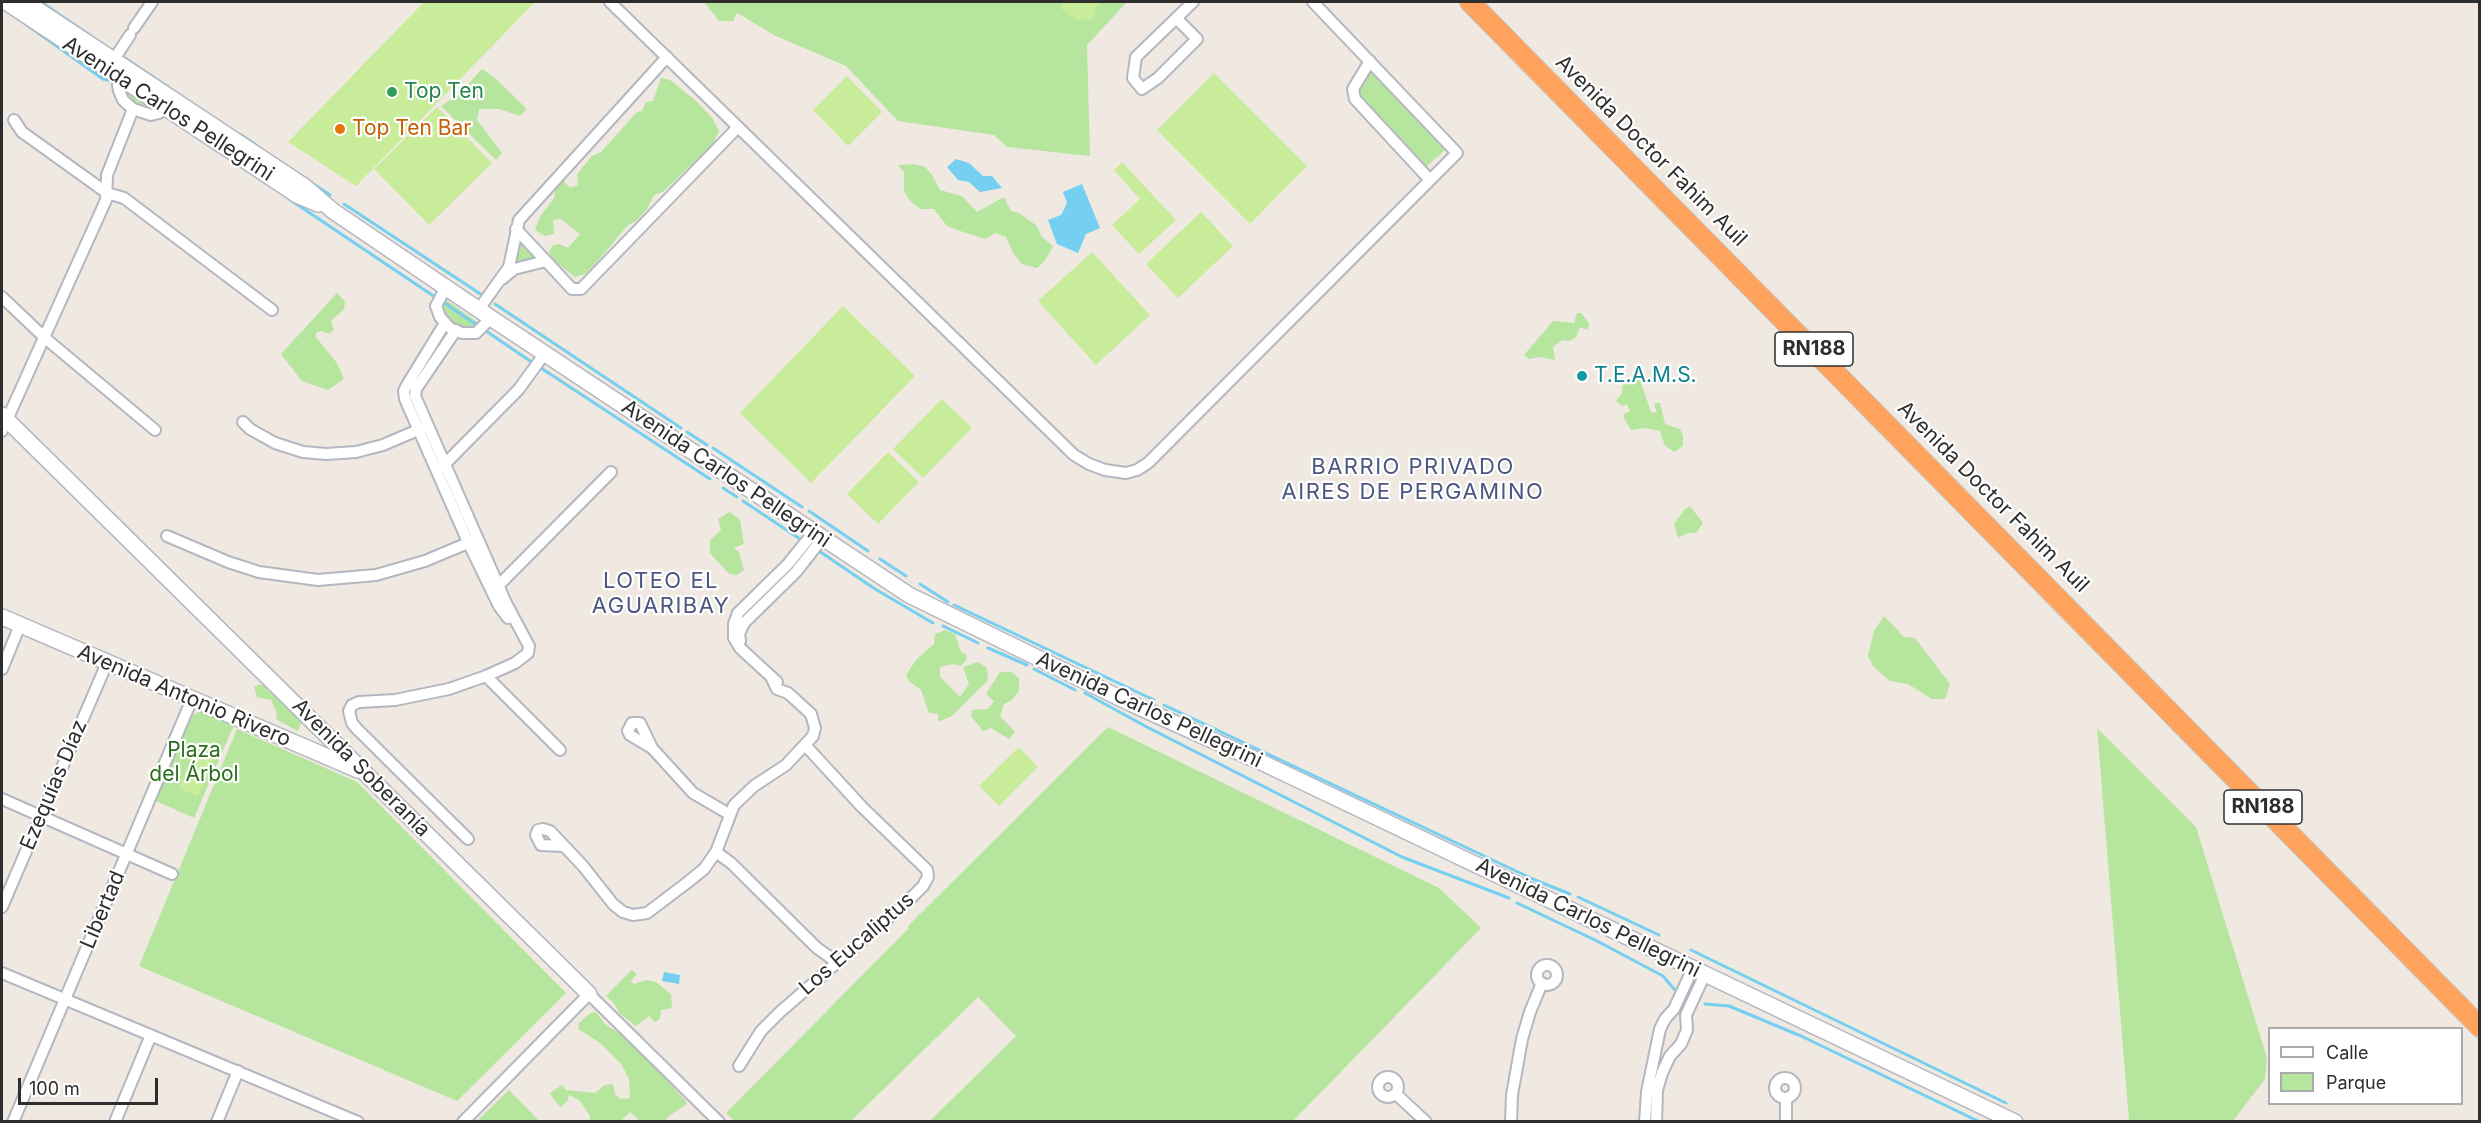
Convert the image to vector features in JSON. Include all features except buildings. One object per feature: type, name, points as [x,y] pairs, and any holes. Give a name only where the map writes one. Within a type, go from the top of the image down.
[{"type":"highway","name":"Avenida Doctor Fahim Auil","points":[[1470,2],[2480,1027]]},
{"type":"main road","name":"Avenida Carlos Pellegrini","points":[[6,2],[169,102],[297,195],[333,211],[909,595],[936,610],[2015,1122]]},
{"type":"main road","name":"Avenida Carlos Pellegrini","points":[[26,2],[114,69]]},
{"type":"main road","name":"Avenida Soberanía","points":[[3,422],[367,773],[589,994]]},
{"type":"main road","name":"Avenida Antonio Rivero","points":[[2,617],[367,773]]},
{"type":"street","points":[[152,2],[132,31],[114,69],[123,100],[132,109],[151,115],[159,113],[169,102]]},
{"type":"street","points":[[610,2],[1074,455],[1089,464],[1117,472],[1137,470],[1148,463],[1456,153],[1313,2]]},
{"type":"street","points":[[1176,18],[1197,39],[1158,78],[1142,88],[1133,78],[1136,57],[1192,2]]},
{"type":"street","points":[[446,287],[436,306],[440,317],[456,330],[476,333],[509,267],[519,220],[667,57]]},
{"type":"street","points":[[1370,61],[1353,89],[1355,99],[1430,180]]},
{"type":"street","points":[[3,422],[45,338],[107,193],[107,175],[132,109]]},
{"type":"street","points":[[14,120],[22,132],[107,193],[124,198],[272,310]]},
{"type":"street","points":[[516,229],[572,289],[581,289],[738,127]]},
{"type":"street","points":[[502,279],[514,269],[546,261]]},
{"type":"street","points":[[2,297],[45,338],[155,430]]},
{"type":"street","points":[[445,323],[404,392],[442,467],[499,606],[525,639]]},
{"type":"street","points":[[423,428],[415,396],[416,389],[456,330]]},
{"type":"street","points":[[442,467],[519,389],[545,353]]},
{"type":"street","points":[[243,422],[250,429],[275,443],[303,452],[326,454],[356,452],[383,445],[423,428]]},
{"type":"street","points":[[498,585],[611,472]]},
{"type":"street","points":[[167,536],[228,562],[259,572],[318,580],[346,579],[384,573],[425,561],[473,540]]},
{"type":"street","points":[[563,846],[583,866],[613,904],[623,912],[633,915],[647,913],[704,869],[716,852],[727,828],[729,814],[744,794],[786,765],[806,746],[813,736],[814,720],[811,714],[788,693],[782,684],[772,679],[740,648],[734,638],[734,624],[738,614],[818,536]]},
{"type":"street","points":[[468,839],[357,729],[352,723],[349,711],[352,705],[359,702],[421,696],[486,676],[515,663],[528,653],[529,646],[473,540]]},
{"type":"street","points":[[2,669],[20,625]]},
{"type":"street","name":"Ezequías Díaz","points":[[2,907],[107,663]]},
{"type":"street","points":[[486,676],[560,750]]},
{"type":"street","name":"Libertad","points":[[13,1122],[192,699]]},
{"type":"street","name":"Los Eucaliptus","points":[[739,1066],[761,1031],[908,901],[923,886],[928,877],[927,870],[862,807],[806,746]]},
{"type":"street","points":[[652,748],[693,793],[729,814]]},
{"type":"street","points":[[2,799],[172,874]]},
{"type":"street","points":[[716,852],[817,948],[838,963]]},
{"type":"street","points":[[1645,1122],[1647,1092],[1660,1029],[1699,971]]},
{"type":"street","points":[[1656,1122],[1657,1090],[1670,1056],[1681,1044],[1687,1030],[1686,1015],[1699,971]]},
{"type":"street","points":[[2,973],[358,1122]]},
{"type":"street","points":[[1511,1122],[1512,1095],[1522,1039],[1542,983]]},
{"type":"street","points":[[463,1122],[589,994]]},
{"type":"street","name":"Avenida Soberanía","points":[[589,994],[720,1122]]},
{"type":"street","points":[[1674,1009],[1686,1015]]},
{"type":"street","points":[[115,1122],[151,1035]]},
{"type":"street","points":[[1655,1050],[1670,1056]]},
{"type":"street","points":[[217,1122],[238,1071]]},
{"type":"street","points":[[1396,1094],[1426,1122]]},
{"type":"street","points":[[1786,1098],[1786,1122]]},
{"type":"green space","name":"Top Ten","points":[[424,2],[535,2],[356,186],[288,142]]},
{"type":"green space","points":[[704,2],[1127,2],[1087,45],[1090,156],[1007,147],[994,135],[898,121],[846,66],[776,36],[737,13],[733,21],[719,21]]},
{"type":"green space","points":[[1060,2],[1102,2],[1096,8],[1094,19],[1078,20],[1063,11]]},
{"type":"green space","points":[[482,69],[496,79],[527,109],[520,116],[499,109],[479,109],[477,120],[502,153],[496,160],[441,106],[458,95]]},
{"type":"green space","points":[[1371,70],[1446,149],[1426,167],[1359,99],[1358,91]]},
{"type":"green space","points":[[1214,73],[1307,166],[1250,224],[1157,130]]},
{"type":"green space","points":[[847,76],[882,112],[848,146],[813,110]]},
{"type":"green space","points":[[661,78],[670,80],[695,100],[713,119],[719,131],[712,145],[663,192],[654,195],[647,209],[636,221],[628,225],[597,262],[585,274],[575,277],[552,259],[549,252],[552,246],[559,244],[568,248],[580,234],[561,219],[553,220],[554,234],[545,236],[535,230],[540,217],[554,198],[555,187],[563,180],[570,188],[578,185],[577,174],[592,156],[601,152],[637,112],[642,111],[646,102],[653,101]]},
{"type":"green space","points":[[124,87],[156,105],[155,111],[128,100],[123,90]]},
{"type":"green space","points":[[437,107],[492,163],[429,225],[374,169]]},
{"type":"green space","points":[[1122,162],[1176,220],[1139,254],[1112,225],[1140,199],[1114,170]]},
{"type":"green space","points":[[914,164],[925,167],[940,190],[962,196],[977,212],[1004,197],[1011,211],[1019,213],[1037,226],[1042,237],[1053,246],[1046,259],[1037,268],[1022,264],[1013,253],[1006,237],[995,233],[985,239],[963,232],[947,226],[934,209],[920,209],[910,201],[904,191],[904,172],[898,165]]},
{"type":"green space","points":[[1201,212],[1233,246],[1178,298],[1146,264]]},
{"type":"green space","points":[[517,239],[537,258],[512,266]]},
{"type":"green space","points":[[1092,252],[1150,315],[1096,365],[1038,301]]},
{"type":"green space","points":[[337,293],[345,302],[344,309],[331,321],[334,330],[329,334],[322,331],[317,332],[315,336],[337,363],[344,379],[328,390],[302,381],[281,354]]},
{"type":"green space","points":[[445,299],[480,324],[479,327],[466,331],[446,319],[440,304]]},
{"type":"green space","points":[[843,306],[915,376],[811,483],[740,413]]},
{"type":"green space","points":[[1577,313],[1581,313],[1589,323],[1588,330],[1580,327],[1576,337],[1570,341],[1562,340],[1553,347],[1555,360],[1541,357],[1529,359],[1524,355],[1553,321],[1574,323]]},
{"type":"green space","points":[[1629,377],[1640,380],[1651,412],[1657,413],[1654,403],[1660,403],[1665,424],[1680,429],[1683,445],[1675,452],[1665,446],[1660,431],[1645,428],[1631,430],[1623,416],[1630,412],[1627,404],[1622,406],[1616,401],[1622,393],[1623,383]]},
{"type":"green space","points":[[942,399],[972,428],[923,478],[893,449]]},
{"type":"green space","points":[[888,452],[919,482],[878,524],[847,494]]},
{"type":"green space","points":[[1690,506],[1703,523],[1696,533],[1688,533],[1678,538],[1674,524]]},
{"type":"green space","points":[[730,512],[740,520],[744,544],[733,548],[739,552],[744,570],[737,575],[729,574],[710,553],[710,540],[721,530],[718,519]]},
{"type":"green space","points":[[1884,616],[1904,637],[1915,638],[1950,684],[1945,699],[1932,699],[1908,684],[1890,681],[1873,666],[1868,656],[1874,631]]},
{"type":"green space","points":[[945,630],[955,634],[961,652],[966,654],[967,659],[961,666],[953,664],[940,667],[940,677],[960,697],[969,684],[963,667],[978,662],[987,668],[988,680],[952,716],[938,722],[938,714],[929,713],[921,690],[909,681],[906,675],[916,660],[934,644],[935,634]]},
{"type":"green space","points":[[1000,672],[1011,672],[1019,678],[1019,691],[1012,700],[1004,704],[1000,716],[1015,732],[1009,739],[991,728],[983,731],[971,716],[972,710],[988,709],[994,701],[986,694]]},
{"type":"green space","points":[[264,685],[302,721],[298,731],[277,720],[271,700],[257,697],[254,687]]},
{"type":"green space","name":"Plaza del Árbol","points":[[200,711],[234,725],[194,818],[156,801],[191,716]]},
{"type":"green space","points":[[1108,727],[1439,888],[1481,928],[1293,1121],[930,1121],[1016,1036],[978,997],[851,1121],[735,1121],[726,1113],[909,928],[908,926]]},
{"type":"green space","points":[[2097,728],[2196,827],[2267,1058],[2265,1079],[2233,1121],[2129,1121]]},
{"type":"green space","points":[[237,729],[357,782],[566,993],[457,1101],[139,966]]},
{"type":"green space","points":[[196,747],[215,755],[198,796],[179,788]]},
{"type":"green space","points":[[1019,747],[1038,767],[999,806],[979,786]]},
{"type":"green space","points":[[632,970],[637,974],[631,981],[634,984],[647,980],[656,982],[671,994],[672,1008],[661,1010],[660,1019],[655,1022],[649,1016],[636,1026],[620,1014],[613,1002],[606,996]]},
{"type":"green space","points":[[596,1012],[605,1024],[623,1036],[649,1061],[687,1104],[665,1121],[640,1121],[630,1112],[621,1121],[590,1121],[590,1116],[580,1101],[569,1095],[567,1102],[560,1107],[550,1093],[562,1085],[566,1090],[595,1093],[605,1085],[613,1084],[615,1094],[621,1099],[630,1098],[629,1079],[622,1065],[599,1042],[578,1029],[579,1023],[589,1014]]},
{"type":"green space","points":[[509,1090],[539,1121],[477,1121]]},
{"type":"water","points":[[956,159],[969,163],[983,176],[992,176],[1002,188],[980,192],[969,182],[958,180],[947,167]]},
{"type":"water","points":[[1082,184],[1100,228],[1086,234],[1078,253],[1057,244],[1048,220],[1061,215],[1067,203],[1063,192]]},
{"type":"water","points":[[664,972],[680,975],[679,984],[662,981]]},
{"type":"waterway","points":[[41,2],[101,43]]},
{"type":"waterway","points":[[17,18],[103,79],[113,81]]},
{"type":"waterway","points":[[125,58],[168,87]]},
{"type":"waterway","points":[[241,135],[255,144]]},
{"type":"waterway","points":[[309,181],[330,195]]},
{"type":"waterway","points":[[289,199],[435,297]]},
{"type":"waterway","points":[[344,204],[482,295]]},
{"type":"waterway","points":[[443,302],[478,326]]},
{"type":"waterway","points":[[495,304],[681,428]]},
{"type":"waterway","points":[[486,331],[533,363]]},
{"type":"waterway","points":[[541,368],[710,479]]},
{"type":"waterway","points":[[687,432],[707,445]]},
{"type":"waterway","points":[[713,448],[802,507]]},
{"type":"waterway","points":[[723,488],[737,497]]},
{"type":"waterway","points":[[743,501],[800,539]]},
{"type":"waterway","points":[[809,511],[868,551]]},
{"type":"waterway","points":[[819,551],[875,589],[933,623]]},
{"type":"waterway","points":[[880,559],[906,576]]},
{"type":"waterway","points":[[920,584],[948,602]]},
{"type":"waterway","points":[[954,605],[1154,700]]},
{"type":"waterway","points":[[943,626],[978,643]]},
{"type":"waterway","points":[[988,648],[1027,665]]},
{"type":"waterway","points":[[1034,669],[1075,690]]},
{"type":"waterway","points":[[1085,693],[1402,857],[1509,898]]},
{"type":"waterway","points":[[1164,705],[1535,880],[1570,894]]},
{"type":"waterway","points":[[1578,897],[1659,935]]},
{"type":"waterway","points":[[1517,903],[1663,976],[1674,989]]},
{"type":"waterway","points":[[1691,950],[2006,1103]]},
{"type":"waterway","points":[[1705,1004],[1729,1006],[1801,1036],[1980,1122]]},
{"type":"place","name":"Top Ten","points":[[392,92]]},
{"type":"place","name":"Top Ten Bar","points":[[340,129]]},
{"type":"place","name":"T.E.A.M.S.","points":[[1582,376]]},
{"type":"district","name":"BARRIO PRIVADO AIRES DE PERGAMINO","points":[[1413,480]]},
{"type":"district","name":"LOTEO EL AGUARIBAY","points":[[661,594]]}]
